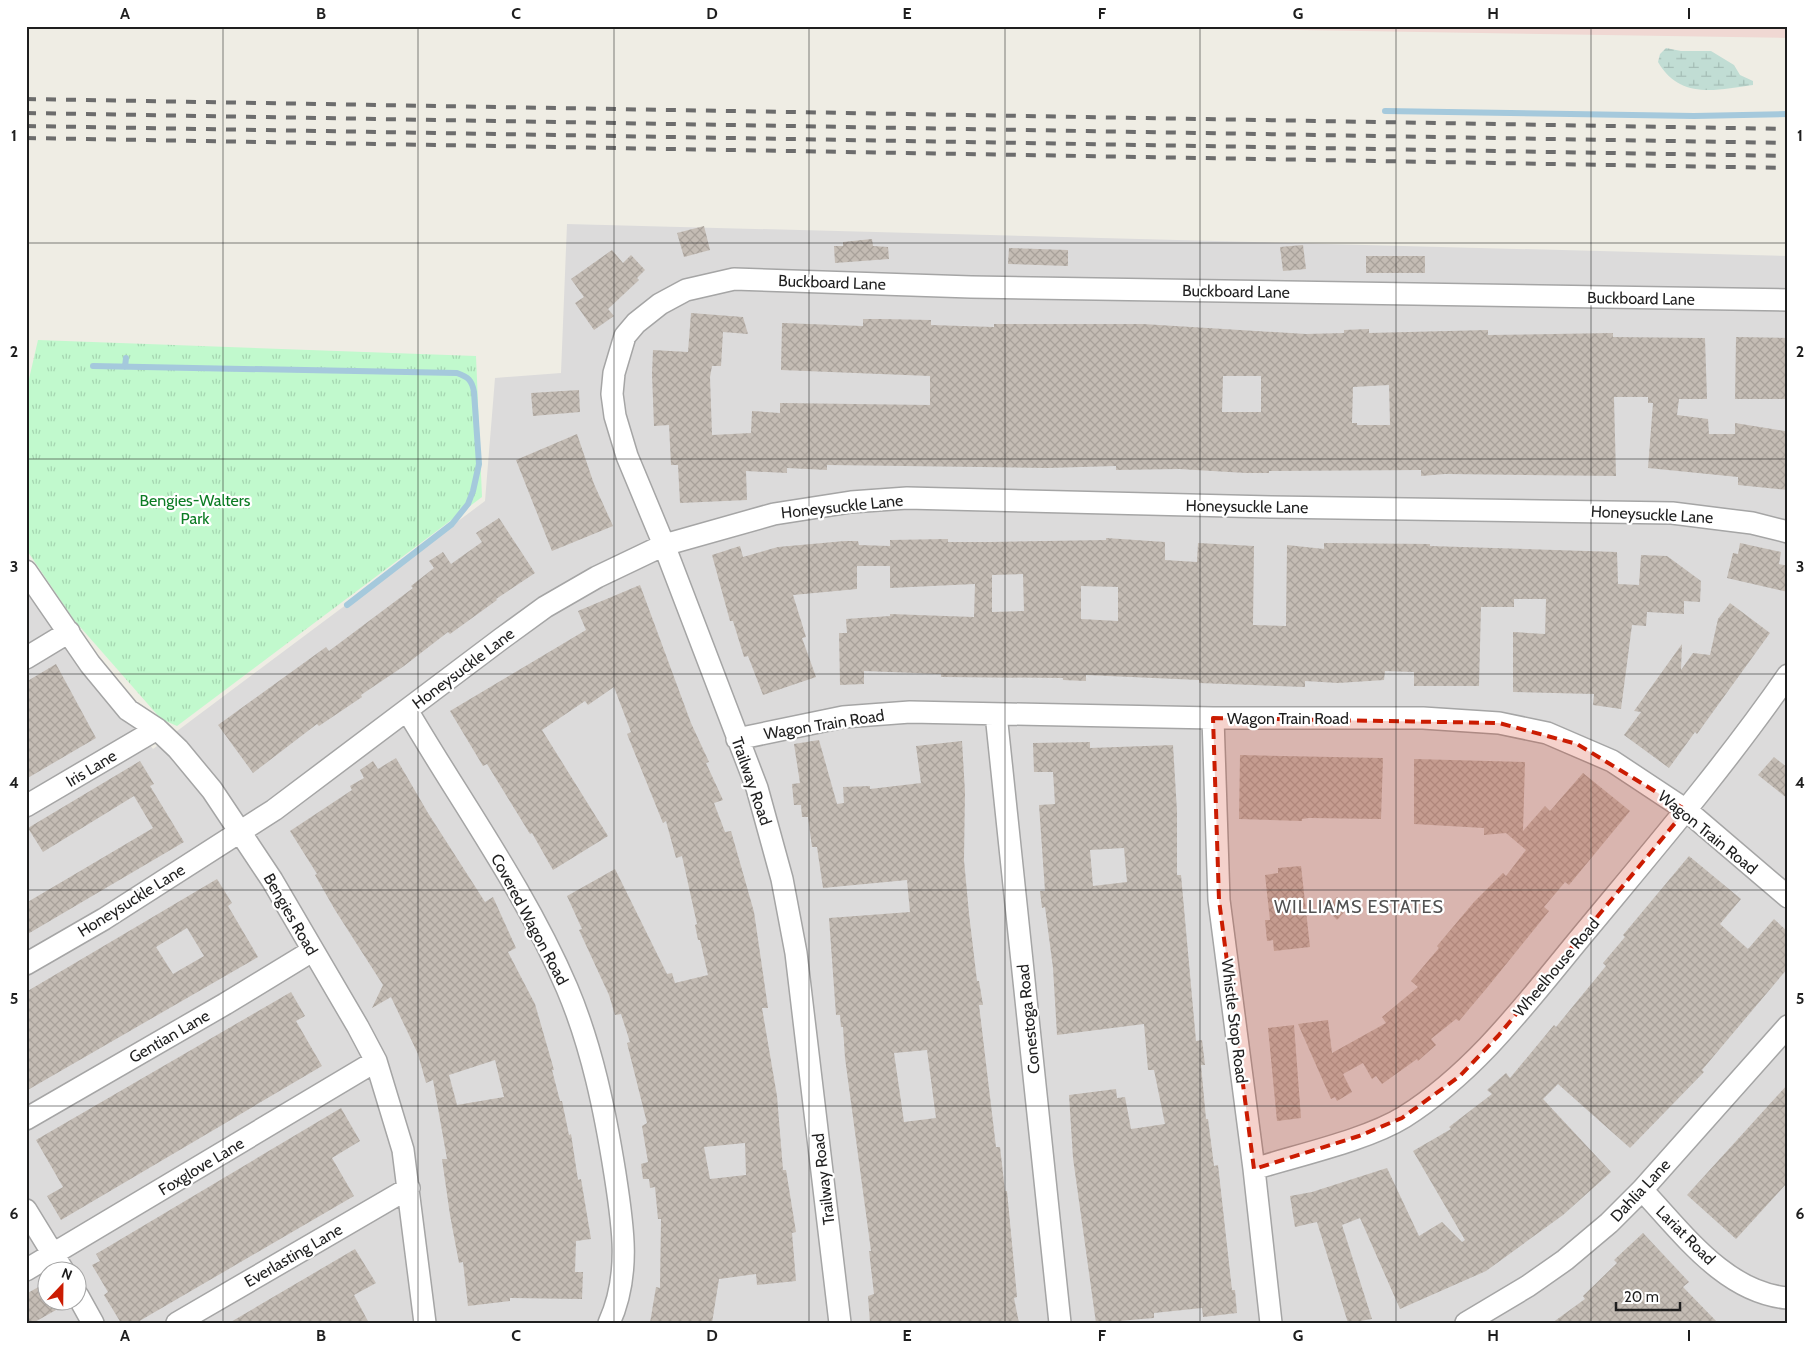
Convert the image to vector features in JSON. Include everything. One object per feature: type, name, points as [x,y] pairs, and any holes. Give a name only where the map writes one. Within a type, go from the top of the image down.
[{"type":"street","name":"Buckboard Lane","points":[[686,290],[734,279],[971,288],[1788,300]]},
{"type":"street","name":"Trailway Road","points":[[686,290],[660,304],[636,323],[625,336],[614,373],[612,394],[615,416],[627,456],[664,545],[756,788],[788,908],[840,1323]]},
{"type":"street","name":"Honeysuckle Lane","points":[[26,964],[104,919],[274,810],[545,607],[596,577],[664,545],[774,514],[851,502],[908,498],[1271,507],[1672,513],[1752,523],[1788,532]]},
{"type":"street","name":"Bengies Road","points":[[26,571],[90,664],[128,710],[157,729],[178,749],[212,790],[272,880],[358,1027],[376,1061],[401,1141],[409,1188],[425,1323]]},
{"type":"street","points":[[26,658],[69,632]]},
{"type":"street","name":"Wheelhouse Road","points":[[1254,1169],[1359,1136],[1402,1118],[1460,1076],[1498,1036],[1686,810],[1788,675]]},
{"type":"street","name":"Covered Wagon Road","points":[[407,710],[522,900],[550,950],[579,1019],[600,1092],[620,1213],[622,1284],[609,1323]]},
{"type":"street","name":"Wagon Train Road","points":[[737,739],[843,718],[878,713],[910,712],[1213,718],[1449,719],[1522,726],[1554,736],[1612,760],[1686,810],[1788,897]]},
{"type":"street","name":"Conestoga Road","points":[[996,714],[1060,1323]]},
{"type":"street","name":"Whistle Stop Road","points":[[1213,718],[1220,900],[1254,1169],[1271,1323]]},
{"type":"street","name":"Iris Lane","points":[[26,806],[157,729]]},
{"type":"street","name":"Gentian Lane","points":[[26,1119],[225,1004],[312,950]]},
{"type":"street","name":"Dahlia Lane","points":[[1466,1323],[1528,1286],[1565,1260],[1610,1223],[1642,1190],[1788,1026]]},
{"type":"street","name":"Foxglove Lane","points":[[59,1262],[376,1061]]},
{"type":"street","name":"Everlasting Lane","points":[[177,1323],[409,1188]]},
{"type":"street","name":"Lariat Road","points":[[1642,1190],[1701,1252],[1724,1272],[1751,1288],[1788,1298]]},
{"type":"street","points":[[26,1210],[59,1262]]},
{"type":"street","points":[[87,1312],[93,1323]]},
{"type":"highlighted area","points":[[1213,718],[1499,723],[1577,744],[1686,810],[1498,1036],[1460,1076],[1402,1118],[1359,1136],[1254,1169],[1219,900]]},
{"type":"shaded area","points":[[1050,26],[1788,26],[1788,38]]},
{"type":"shaded area","name":"WILLIAMS ESTATES","points":[[567,224],[1788,256],[1788,1323],[26,1323],[26,589],[153,749],[485,501],[495,378],[561,373]]},
{"type":"green space","points":[[1666,48],[1681,51],[1711,51],[1734,65],[1740,75],[1753,81],[1753,85],[1712,90],[1688,87],[1677,82],[1667,74],[1658,62],[1660,54]]},
{"type":"green space","name":"Bengies-Walters Park","points":[[38,340],[476,356],[482,497],[177,726],[161,719],[74,620],[26,549],[26,392]]},
{"type":"building","points":[[704,226],[710,250],[684,257],[677,233]]},
{"type":"building","points":[[872,239],[873,246],[888,247],[889,259],[835,263],[834,246],[843,246],[843,242]]},
{"type":"building","points":[[1303,245],[1306,269],[1283,271],[1280,247]]},
{"type":"building","points":[[1009,248],[1068,250],[1068,266],[1008,264]]},
{"type":"building","points":[[612,250],[623,263],[631,255],[645,270],[637,278],[639,280],[608,309],[614,316],[594,330],[575,303],[584,297],[571,279]]},
{"type":"building","points":[[1366,256],[1425,256],[1425,273],[1366,273]]},
{"type":"building","points":[[691,313],[743,317],[748,334],[723,332],[721,366],[712,366],[710,377],[712,435],[751,433],[752,411],[780,413],[780,403],[930,405],[930,376],[781,370],[782,323],[863,326],[863,319],[881,319],[931,320],[931,325],[994,327],[994,324],[1143,324],[1306,334],[1344,333],[1344,330],[1369,329],[1369,333],[1488,330],[1488,335],[1613,333],[1613,337],[1705,338],[1707,399],[1679,399],[1677,415],[1708,419],[1709,434],[1735,434],[1735,423],[1785,431],[1785,436],[1788,436],[1788,490],[1738,485],[1738,477],[1648,468],[1653,403],[1648,403],[1648,397],[1614,397],[1616,476],[1445,474],[1421,476],[1421,470],[1269,471],[1269,473],[1246,473],[1179,469],[1116,470],[1116,466],[1047,468],[827,465],[827,470],[787,468],[787,473],[746,471],[747,500],[680,503],[678,465],[671,465],[669,425],[654,426],[653,350],[688,352]],"holes":[[[1223,376],[1261,376],[1261,412],[1222,412]],[[1389,385],[1390,425],[1357,425],[1357,423],[1352,423],[1353,387]]]},
{"type":"building","points":[[1736,337],[1788,338],[1788,399],[1735,399]]},
{"type":"building","points":[[579,390],[580,412],[533,416],[531,393]]},
{"type":"building","points":[[577,434],[594,484],[613,526],[552,551],[516,460]]},
{"type":"building","points":[[499,518],[535,573],[496,599],[450,634],[448,632],[404,666],[361,695],[362,697],[319,726],[317,724],[253,773],[218,725],[326,647],[329,651],[413,588],[411,586],[434,568],[429,561],[443,552],[451,564],[482,542],[476,533]]},
{"type":"building","points":[[1106,538],[1165,542],[1165,560],[1197,562],[1198,543],[1254,546],[1253,625],[1286,626],[1287,545],[1324,549],[1324,543],[1430,544],[1430,546],[1617,552],[1618,584],[1639,585],[1641,555],[1667,556],[1701,581],[1700,602],[1684,601],[1684,614],[1647,612],[1646,626],[1632,625],[1621,709],[1593,705],[1594,694],[1513,692],[1513,632],[1545,634],[1546,599],[1514,599],[1514,607],[1481,607],[1479,686],[1414,686],[1414,672],[1385,671],[1384,680],[1338,683],[1305,681],[1305,687],[1199,683],[1199,680],[1086,675],[1086,681],[1063,680],[1063,678],[941,677],[941,674],[864,671],[864,684],[840,685],[839,633],[847,633],[846,619],[890,616],[890,614],[974,617],[975,584],[890,588],[890,566],[857,566],[857,589],[793,595],[806,637],[802,638],[816,677],[763,695],[748,656],[744,657],[733,621],[730,621],[712,555],[740,546],[743,557],[778,547],[845,541],[858,541],[859,545],[890,546],[890,540],[948,539],[948,542],[991,542],[1106,540]],"holes":[[[1023,574],[1024,611],[992,612],[992,575]],[[1081,586],[1118,587],[1118,621],[1081,619]]]},
{"type":"building","points":[[1740,543],[1781,552],[1779,564],[1788,566],[1788,592],[1727,578],[1733,553],[1738,554]]},
{"type":"building","points":[[640,585],[691,723],[709,762],[706,763],[723,800],[714,803],[725,832],[731,831],[754,912],[768,1008],[762,1008],[777,1096],[783,1170],[786,1170],[796,1232],[792,1233],[796,1281],[757,1285],[756,1274],[719,1279],[712,1323],[650,1323],[656,1287],[660,1288],[661,1219],[658,1219],[655,1187],[650,1188],[649,1179],[643,1179],[641,1164],[648,1162],[642,1126],[647,1123],[627,1043],[630,1042],[621,1014],[615,1015],[609,995],[579,930],[582,929],[567,896],[615,869],[667,974],[672,973],[675,983],[708,975],[700,940],[698,940],[695,925],[697,924],[682,856],[676,858],[666,821],[663,823],[627,734],[631,732],[614,687],[588,705],[585,701],[542,730],[608,836],[553,870],[532,833],[530,834],[487,764],[483,766],[450,711],[586,630],[578,611]],"holes":[[[745,1143],[746,1175],[710,1179],[704,1147]]]},
{"type":"building","points":[[1730,603],[1770,633],[1697,734],[1695,732],[1669,768],[1624,735],[1641,712],[1634,711],[1682,644],[1681,670],[1693,653],[1710,655],[1718,619]]},
{"type":"building","points":[[56,664],[96,738],[26,779],[26,682]]},
{"type":"building","points":[[819,740],[837,804],[844,803],[843,787],[870,786],[870,789],[921,783],[916,746],[962,741],[965,792],[964,860],[969,914],[977,981],[979,981],[983,1005],[979,1005],[996,1147],[1000,1147],[1005,1191],[1007,1191],[1017,1297],[1014,1298],[1019,1323],[870,1323],[868,1296],[874,1294],[869,1251],[871,1251],[845,1058],[843,1027],[841,1027],[840,1015],[836,1015],[829,918],[910,912],[907,880],[823,888],[817,847],[812,847],[808,817],[802,817],[801,805],[794,805],[792,784],[800,783],[794,744]],"holes":[[[927,1050],[936,1118],[904,1122],[894,1053]]]},
{"type":"building","points":[[1090,742],[1090,748],[1173,745],[1177,811],[1177,875],[1181,875],[1196,1041],[1202,1040],[1205,1065],[1201,1065],[1206,1119],[1208,1119],[1214,1166],[1218,1165],[1232,1290],[1235,1290],[1237,1313],[1203,1317],[1202,1308],[1154,1313],[1154,1318],[1096,1323],[1073,1158],[1069,1095],[1116,1089],[1117,1098],[1125,1097],[1131,1129],[1165,1124],[1154,1070],[1148,1070],[1144,1024],[1057,1035],[1053,968],[1045,907],[1042,908],[1040,891],[1045,891],[1039,805],[1055,804],[1053,772],[1034,772],[1033,743]],"holes":[[[1124,848],[1127,882],[1093,886],[1090,850]]]},
{"type":"building","points":[[1240,755],[1383,758],[1381,819],[1309,818],[1302,819],[1302,821],[1239,819]]},
{"type":"building","points":[[1774,757],[1788,768],[1788,799],[1758,775]]},
{"type":"building","points":[[396,758],[428,813],[485,902],[493,897],[516,948],[508,952],[535,1004],[554,1070],[552,1070],[560,1101],[562,1101],[569,1135],[571,1134],[578,1180],[581,1179],[591,1239],[576,1241],[575,1272],[583,1272],[582,1299],[510,1298],[510,1301],[468,1306],[463,1262],[459,1263],[450,1215],[442,1159],[447,1159],[433,1080],[426,1083],[418,1054],[391,997],[372,1008],[383,985],[335,910],[315,875],[317,874],[290,831],[352,790],[350,786],[364,778],[360,770],[373,761],[378,769]],"holes":[[[495,1060],[504,1097],[457,1105],[449,1075]]]},
{"type":"building","points":[[1414,759],[1525,762],[1523,831],[1545,806],[1550,811],[1583,773],[1630,811],[1569,885],[1565,882],[1544,907],[1549,911],[1459,1021],[1456,1019],[1431,1039],[1436,1045],[1418,1061],[1417,1059],[1382,1084],[1376,1076],[1372,1079],[1363,1063],[1343,1074],[1352,1092],[1337,1101],[1335,1097],[1331,1099],[1298,1024],[1328,1020],[1332,1053],[1386,1023],[1382,1017],[1418,987],[1411,981],[1439,948],[1437,946],[1474,902],[1503,873],[1506,876],[1526,850],[1506,833],[1484,835],[1484,828],[1414,824]]},
{"type":"building","points":[[140,761],[154,784],[150,786],[184,842],[26,935],[26,903],[153,828],[134,796],[43,852],[28,828]]},
{"type":"building","points":[[1689,856],[1741,899],[1720,924],[1748,949],[1774,919],[1788,932],[1788,968],[1702,1070],[1704,1072],[1630,1148],[1558,1084],[1543,1099],[1611,1172],[1563,1215],[1486,1271],[1400,1309],[1360,1218],[1342,1225],[1372,1319],[1348,1323],[1317,1222],[1295,1227],[1290,1196],[1312,1192],[1387,1168],[1419,1236],[1442,1222],[1462,1242],[1465,1240],[1413,1151],[1451,1129],[1449,1127],[1492,1094],[1487,1090],[1506,1073],[1510,1078],[1554,1025],[1556,1027],[1606,966],[1603,963],[1625,937],[1623,935]]},
{"type":"building","points":[[1301,866],[1310,947],[1274,951],[1273,940],[1267,941],[1265,920],[1270,920],[1265,875],[1278,873],[1278,868]]},
{"type":"building","points":[[217,879],[232,903],[228,906],[258,957],[26,1091],[26,992]],"holes":[[[187,928],[204,956],[173,974],[156,947]]]},
{"type":"building","points":[[1337,897],[1348,908],[1337,920],[1326,908]]},
{"type":"building","points":[[291,992],[305,1016],[296,1021],[322,1066],[61,1220],[47,1196],[63,1187],[36,1140]]},
{"type":"building","points":[[1294,1025],[1301,1118],[1277,1121],[1268,1028]]},
{"type":"building","points":[[1788,1084],[1788,1182],[1736,1239],[1687,1195]]},
{"type":"building","points":[[341,1108],[360,1141],[332,1158],[354,1196],[136,1323],[121,1323],[104,1295],[108,1292],[92,1265],[100,1261],[96,1254]]},
{"type":"building","points":[[1643,1233],[1689,1282],[1683,1287],[1718,1323],[1552,1323],[1585,1299],[1583,1296],[1617,1263],[1614,1260]]},
{"type":"building","points":[[355,1249],[376,1283],[354,1295],[369,1323],[229,1323]]},
{"type":"building","points":[[38,1287],[38,1312],[52,1312],[33,1323],[26,1323],[26,1294]]},
{"type":"waterway","points":[[1385,111],[1694,116],[1788,114]]},
{"type":"waterway","points":[[125,367],[126,358]]},
{"type":"waterway","points":[[93,366],[457,373],[469,379],[474,392],[479,464],[468,504],[452,524],[347,605]]},
{"type":"railway","points":[[26,99],[1788,129]]},
{"type":"railway","points":[[26,113],[1788,143]]},
{"type":"railway","points":[[26,126],[1788,156]]},
{"type":"railway","points":[[26,138],[1788,168]]},
{"type":"district","name":"WILLIAMS ESTATES","points":[[1359,907]]}]
